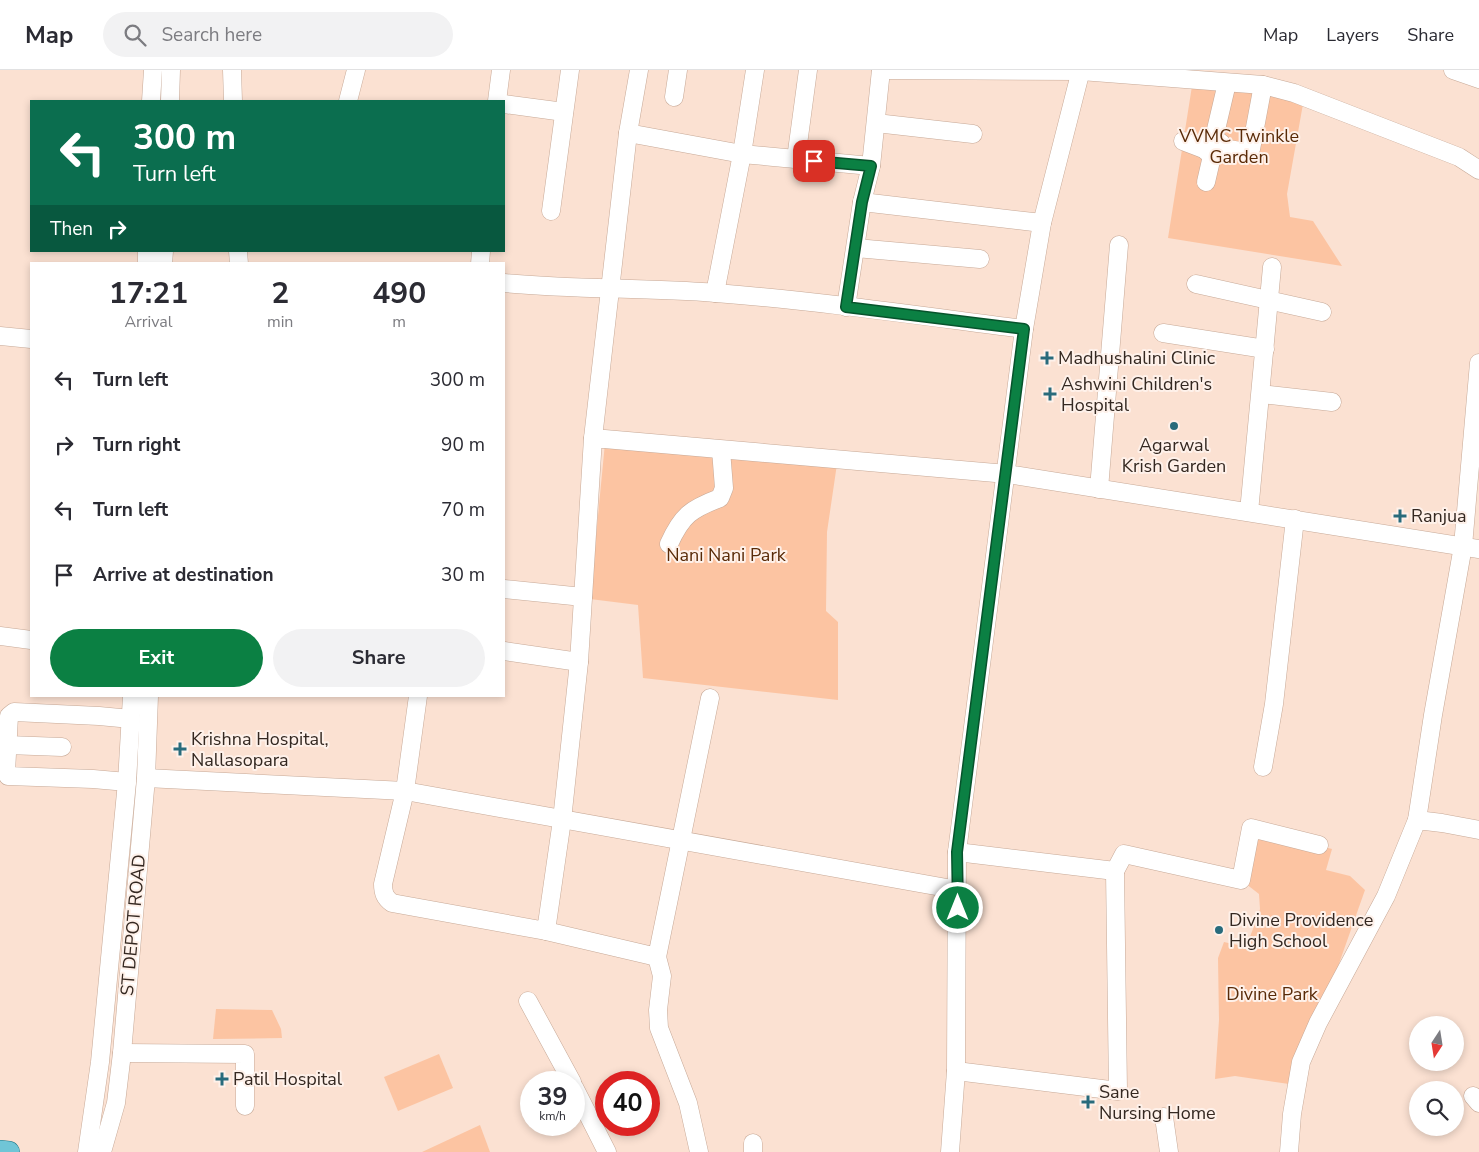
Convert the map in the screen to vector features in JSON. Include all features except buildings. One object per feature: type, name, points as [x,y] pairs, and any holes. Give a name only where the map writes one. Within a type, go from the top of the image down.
[{"type":"main road","points":[[0,1151],[9,1152]]},
{"type":"street","points":[[151,100],[153,70]]},
{"type":"street","points":[[170,100],[171,70]]},
{"type":"street","points":[[232,70],[233,100]]},
{"type":"street","points":[[348,100],[356,70]]},
{"type":"street","points":[[497,100],[501,70]]},
{"type":"street","points":[[551,211],[570,70]]},
{"type":"street","points":[[546,931],[562,820],[579,662],[593,438],[609,288],[628,134],[639,70]]},
{"type":"street","points":[[674,97],[678,70]]},
{"type":"street","points":[[715,293],[742,154],[755,70]]},
{"type":"street","points":[[796,159],[808,70]]},
{"type":"street","points":[[846,307],[862,202],[871,166],[881,70],[1081,71],[1263,85],[1294,93],[1459,156],[1479,170]]},
{"type":"street","points":[[1453,70],[1479,79]]},
{"type":"street","points":[[950,1152],[956,1071],[957,852],[1007,474],[1024,329],[1042,223],[1081,71]]},
{"type":"street","points":[[1206,182],[1226,83]]},
{"type":"street","points":[[1183,141],[1213,148],[1246,152],[1251,149],[1263,85]]},
{"type":"street","points":[[505,104],[564,112]]},
{"type":"street","points":[[876,123],[973,134]]},
{"type":"street","points":[[628,134],[742,154],[871,166]]},
{"type":"street","points":[[862,202],[1042,223]]},
{"type":"street","points":[[1099,489],[1118,245]]},
{"type":"street","points":[[856,248],[980,259]]},
{"type":"street","points":[[1250,512],[1272,267]]},
{"type":"street","points":[[505,284],[538,287],[715,293],[1024,329]]},
{"type":"street","points":[[1196,284],[1322,312]]},
{"type":"street","points":[[1163,333],[1265,349]]},
{"type":"street","points":[[0,336],[30,339]]},
{"type":"street","points":[[1289,1152],[1292,1114],[1301,1062],[1318,1024],[1386,896],[1417,820],[1433,715],[1471,547],[1479,363]]},
{"type":"street","points":[[1260,394],[1332,402]]},
{"type":"street","points":[[593,438],[1007,474],[1471,547]]},
{"type":"street","points":[[669,544],[677,527],[689,512],[720,498],[724,488],[721,450]]},
{"type":"street","points":[[1263,767],[1274,704],[1295,519]]},
{"type":"street","points":[[505,589],[583,597]]},
{"type":"street","points":[[0,636],[30,640]]},
{"type":"street","points":[[505,651],[579,662]]},
{"type":"street","name":"ST DEPOT ROAD","points":[[87,1152],[100,1062],[127,782],[132,697]]},
{"type":"street","name":"ST DEPOT ROAD","points":[[102,1152],[116,1104],[122,1053],[146,778],[149,697]]},
{"type":"street","points":[[418,697],[405,791],[383,884],[383,892],[386,899],[392,903],[546,931],[657,957]]},
{"type":"street","points":[[699,1152],[688,1103],[659,1028],[658,1010],[662,976],[657,957],[710,698]]},
{"type":"street","points":[[127,782],[94,778],[8,776],[6,772],[10,716],[14,712],[131,719]]},
{"type":"street","points":[[8,745],[62,746]]},
{"type":"street","points":[[146,778],[405,791],[958,890]]},
{"type":"street","points":[[1417,820],[1479,830]]},
{"type":"street","points":[[956,1071],[1118,1090],[1115,870],[1124,854],[1241,880],[1251,828],[1319,845]]},
{"type":"street","points":[[957,852],[1115,870]]},
{"type":"street","points":[[528,1001],[566,1071]]},
{"type":"street","points":[[122,1053],[245,1054],[245,1106]]},
{"type":"street","points":[[585,1108],[607,1152]]},
{"type":"street","points":[[1164,1117],[1169,1152]]},
{"type":"green space","name":"VVMC Twinkle Garden","points":[[1192,86],[1260,90],[1303,104],[1287,194],[1290,217],[1313,221],[1342,266],[1168,238]]},
{"type":"green space","name":"Nani Nani Park","points":[[605,443],[837,464],[827,532],[826,611],[838,622],[838,700],[643,678],[638,605],[590,599]]},
{"type":"green space","name":"Divine Park","points":[[1251,828],[1332,849],[1326,870],[1350,876],[1365,890],[1318,1023],[1289,1084],[1235,1076],[1215,1079],[1219,1020],[1218,958],[1224,942],[1246,947],[1260,909],[1259,894],[1241,880]]},
{"type":"green space","points":[[216,1009],[272,1010],[281,1029],[282,1038],[213,1039]]},
{"type":"green space","points":[[439,1054],[453,1088],[398,1111],[384,1077]]},
{"type":"green space","points":[[480,1125],[490,1152],[422,1152]]},
{"type":"place","name":"Madhushalini Clinic","points":[[1047,358]]},
{"type":"place","name":"Ashwini Children's Hospital","points":[[1050,394]]},
{"type":"place","name":"Agarwal Krish Garden","points":[[1174,426]]},
{"type":"place","name":"Ranjua","points":[[1400,516]]},
{"type":"place","name":"Krishna Hospital, Nallasopara","points":[[180,749]]},
{"type":"place","name":"Divine Providence High School","points":[[1219,930]]},
{"type":"place","name":"Patil Hospital","points":[[222,1079]]},
{"type":"place","name":"Sane Nursing Home","points":[[1088,1102]]},
{"type":"route","points":[[814,161],[871,166],[862,202],[846,307],[1024,329],[957,852],[958,908]]}]
